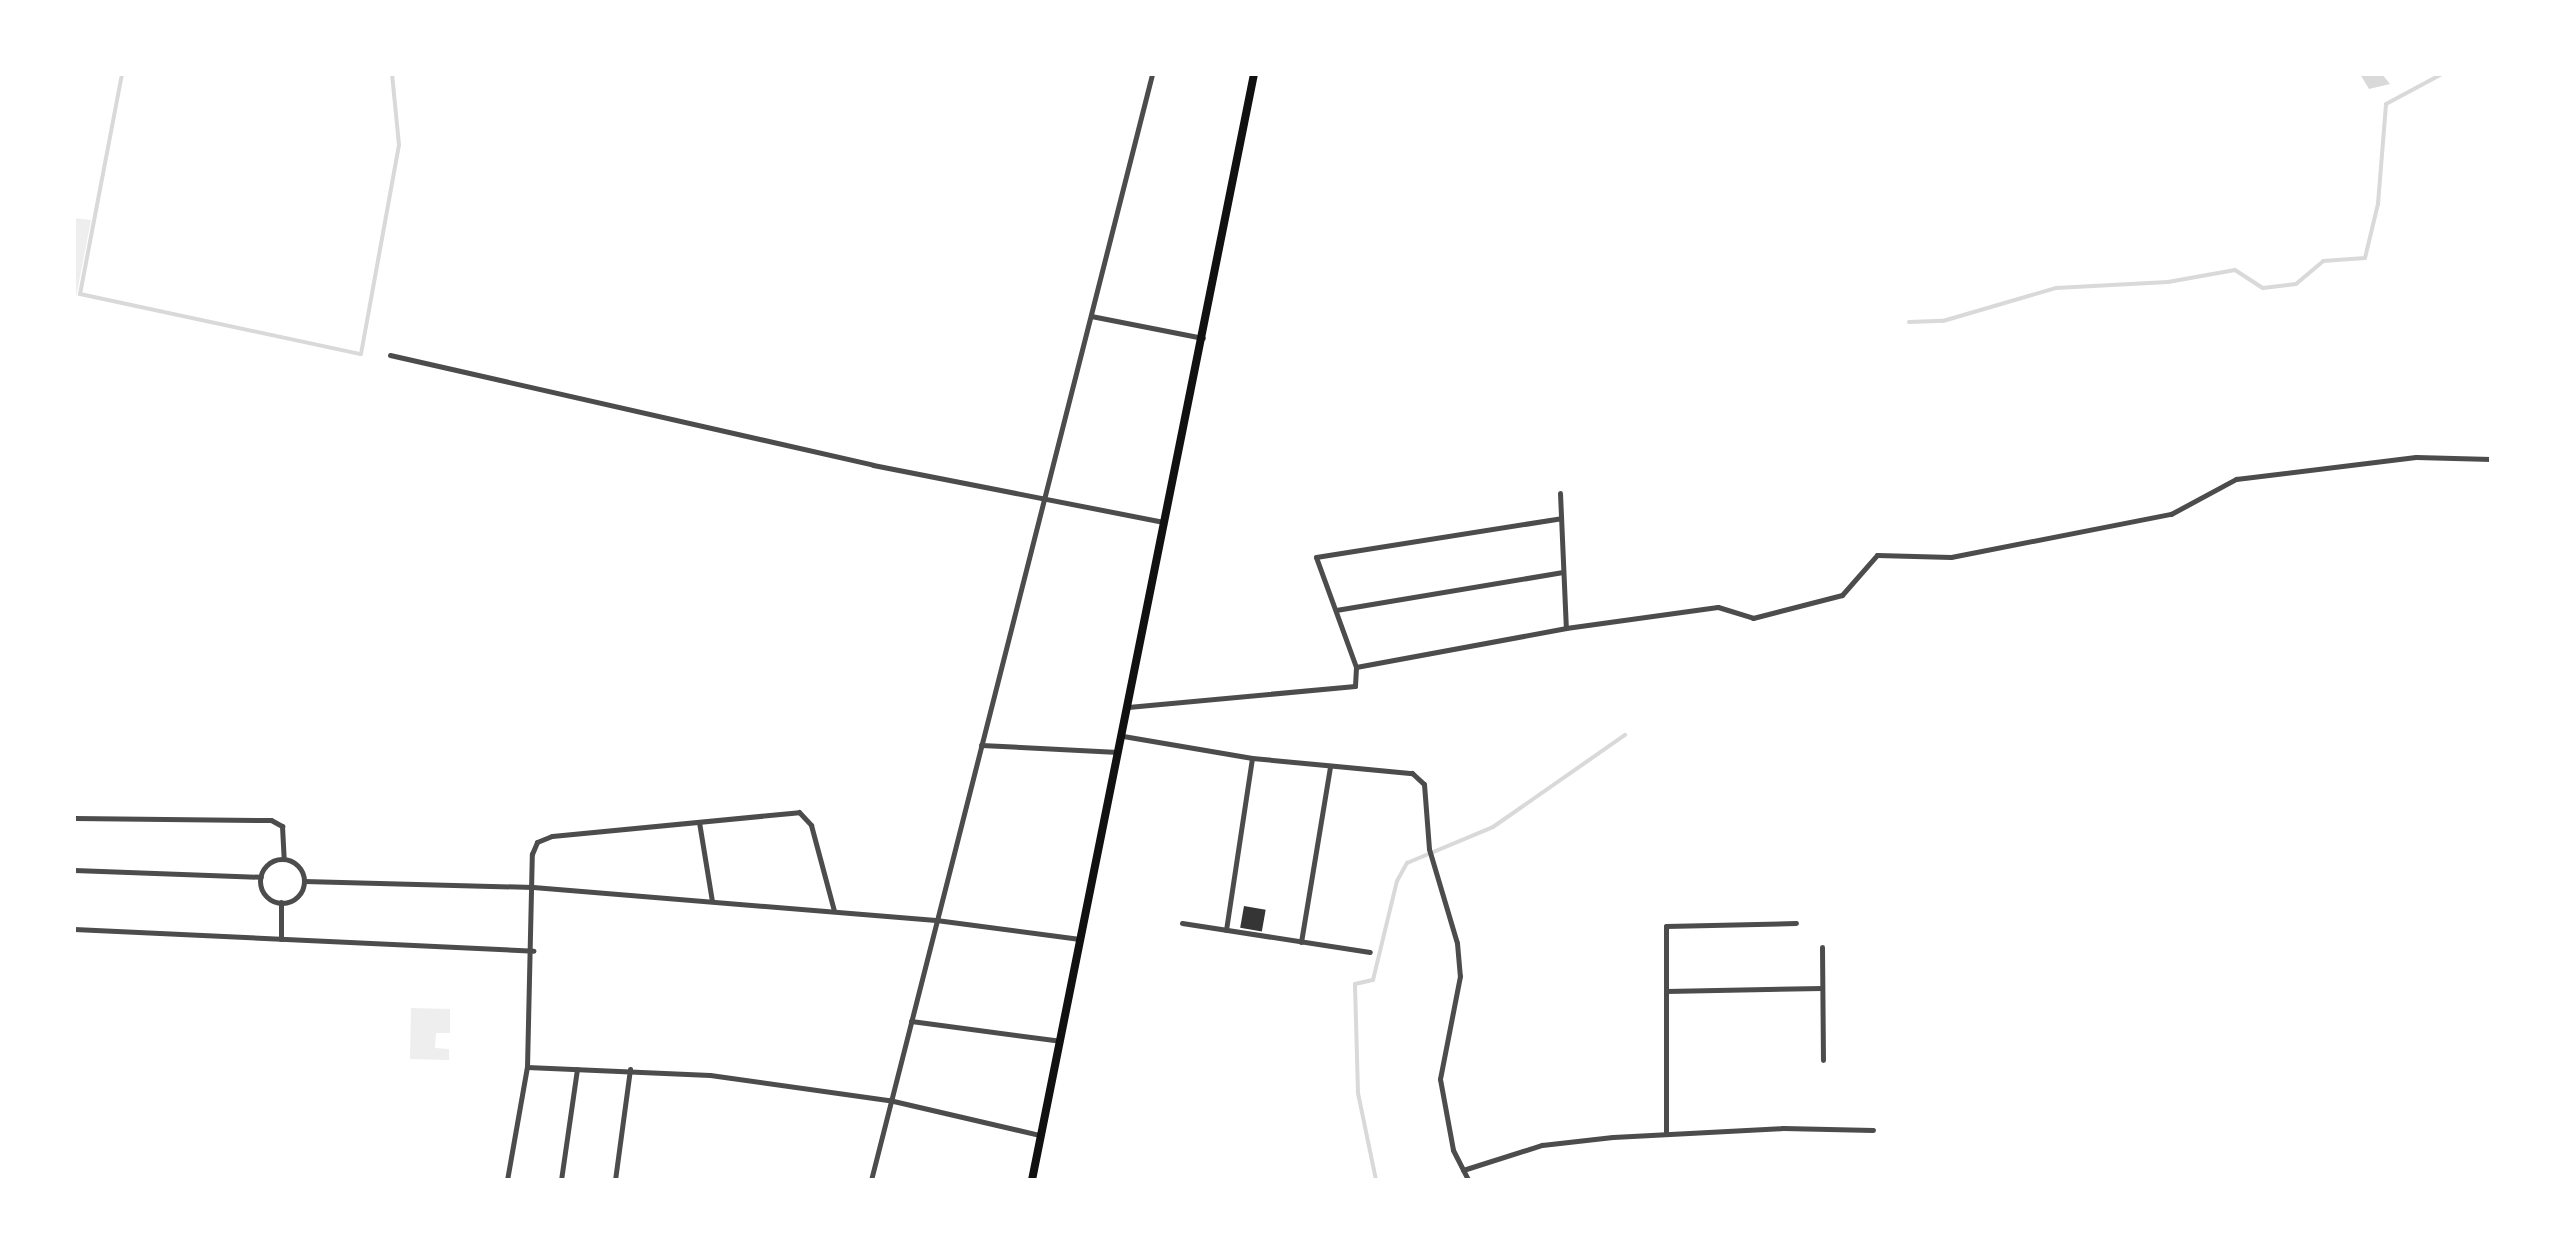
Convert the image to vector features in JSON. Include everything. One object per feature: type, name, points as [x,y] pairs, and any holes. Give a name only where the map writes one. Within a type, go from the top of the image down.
[{"type":"highway","points":[[1032,1180],[1254,74]]},
{"type":"street","points":[[871,1180],[1041,500],[1152,74]]},
{"type":"street","points":[[1091,316],[1203,338]]},
{"type":"street","points":[[390,355],[1041,500],[1163,522]]},
{"type":"street","points":[[1356,667],[1566,628],[1718,607],[1753,618],[1842,595],[1877,555],[1951,557],[2171,514],[2236,479],[2416,457],[2491,459]]},
{"type":"street","points":[[1560,493],[1566,628]]},
{"type":"street","points":[[1128,707],[1355,686],[1356,667],[1316,557],[1561,518]]},
{"type":"street","points":[[1336,610],[1563,572]]},
{"type":"street","points":[[1123,736],[1252,758],[1412,773],[1418,778],[1429,809],[1429,849],[1457,943],[1460,976],[1440,1079],[1453,1150],[1468,1180]]},
{"type":"street","points":[[981,745],[1118,752]]},
{"type":"street","points":[[1226,930],[1252,758]]},
{"type":"street","points":[[1301,942],[1330,765]]},
{"type":"street","points":[[507,1180],[527,1067],[533,951],[532,854],[543,837],[789,812],[806,816],[834,911]]},
{"type":"street","points":[[74,818],[271,820],[282,826],[284,859]]},
{"type":"street","points":[[699,822],[712,901]]},
{"type":"street","points":[[284,859],[299,866],[304,881],[300,894],[281,902],[268,897],[261,877],[269,863],[284,859]]},
{"type":"street","points":[[74,870],[261,877]]},
{"type":"street","points":[[304,881],[533,887],[936,920],[1080,939]]},
{"type":"street","points":[[281,902],[281,939]]},
{"type":"street","points":[[1182,923],[1370,952]]},
{"type":"street","points":[[1666,1134],[1666,926],[1796,923]]},
{"type":"street","points":[[74,929],[533,951]]},
{"type":"street","points":[[1822,947],[1823,1060]]},
{"type":"street","points":[[1666,991],[1822,988]]},
{"type":"street","points":[[911,1021],[1060,1041]]},
{"type":"street","points":[[527,1067],[630,1069],[710,1075],[889,1100],[1040,1135]]},
{"type":"street","points":[[561,1180],[577,1069]]},
{"type":"street","points":[[615,1180],[630,1069]]},
{"type":"street","points":[[1463,1170],[1542,1145],[1783,1128],[1873,1130]]},
{"type":"shaded area","points":[[2360,74],[2382,74],[2390,84],[2369,89]]},
{"type":"shaded area","points":[[74,218],[91,220],[74,308]]},
{"type":"shaded area","points":[[411,1008],[450,1009],[450,1033],[436,1033],[435,1048],[449,1049],[449,1060],[410,1059]]},
{"type":"building","points":[[1244,906],[1266,910],[1262,931],[1240,928]]},
{"type":"waterway","points":[[122,74],[80,294],[361,354],[399,145],[392,74]]},
{"type":"waterway","points":[[1909,322],[1943,321],[2056,288],[2168,282],[2235,270],[2263,288],[2296,284],[2323,261],[2365,258],[2378,204],[2386,104],[2442,74]]},
{"type":"waterway","points":[[1376,1180],[1358,1093],[1355,984],[1373,980],[1397,881],[1407,863],[1493,827],[1625,735]]}]
